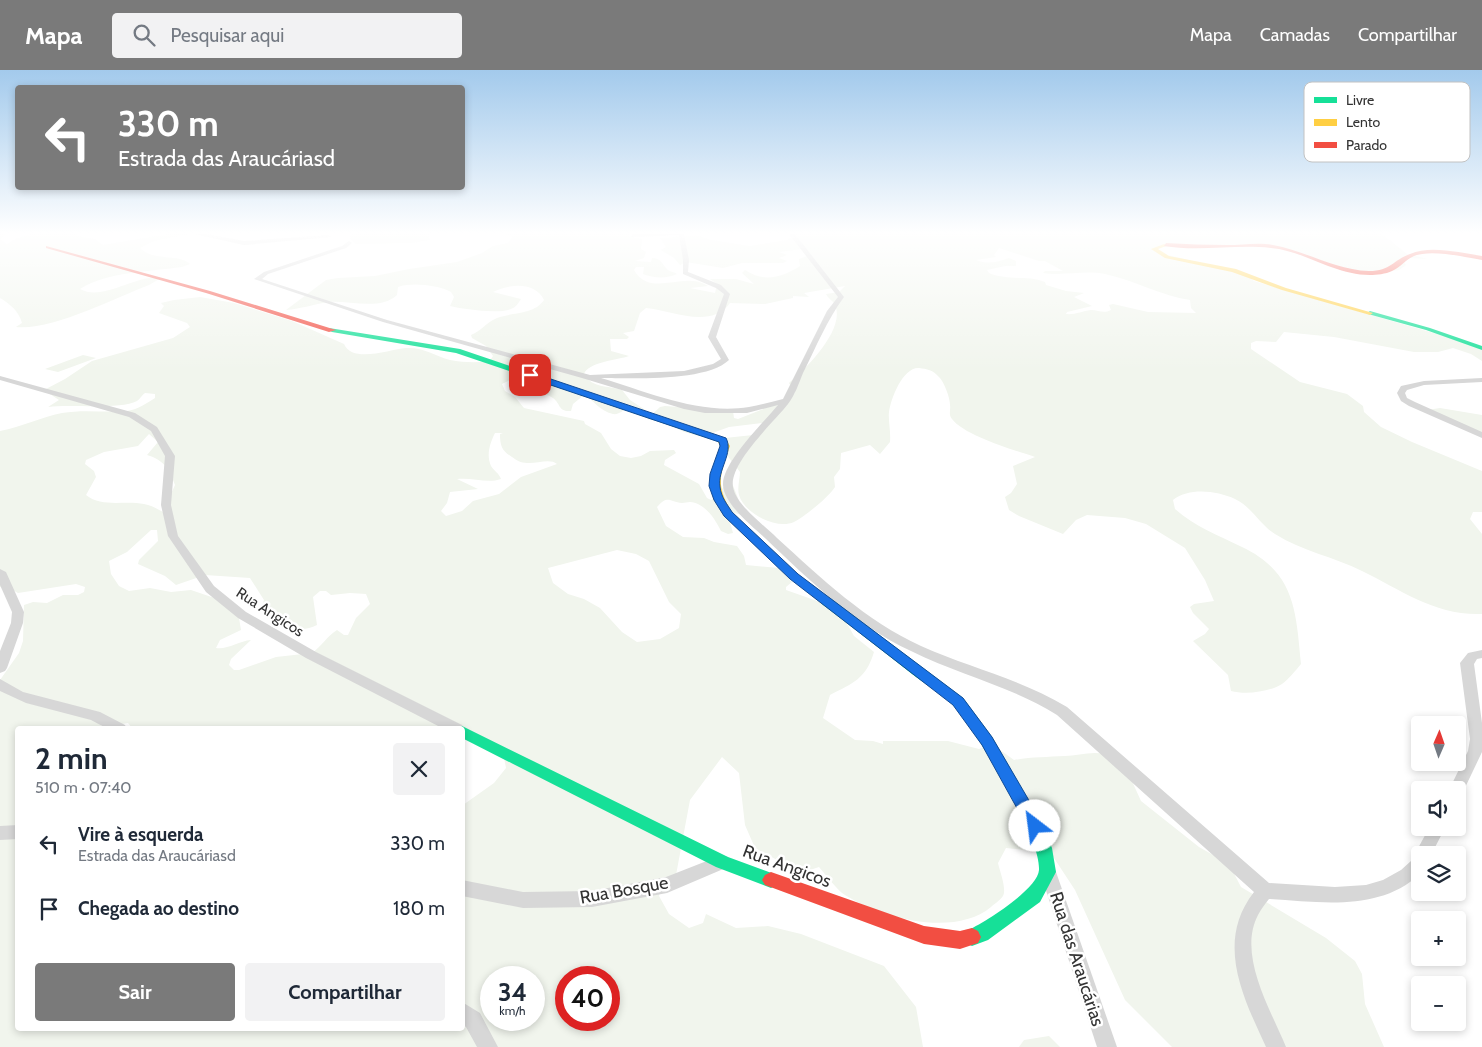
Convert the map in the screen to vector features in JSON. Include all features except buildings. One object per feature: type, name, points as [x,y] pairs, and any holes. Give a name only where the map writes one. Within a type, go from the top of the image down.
[{"type":"street","points":[[164,280],[342,333],[435,346],[457,351],[723,440],[725,446],[715,474],[714,486],[719,500],[728,514],[794,576],[958,702],[987,741],[1035,826],[1044,848],[1048,872]]},
{"type":"street","points":[[259,280],[384,321],[584,376],[684,406],[705,410],[747,410],[786,401]]},
{"type":"street","points":[[584,376],[693,372],[714,368],[725,360],[712,337],[727,294],[719,287],[696,280]]},
{"type":"street","points":[[827,280],[841,297],[830,311],[786,401],[736,461],[729,474],[728,487],[734,500],[745,514],[825,586],[897,639],[917,649],[1031,693],[1062,711],[1265,891],[1335,895],[1366,893],[1388,886],[1411,871]]},
{"type":"street","points":[[1259,280],[1284,289],[1428,329],[1482,348]]},
{"type":"street","name":"Rua Angicos","points":[[0,378],[132,415],[154,429],[170,456],[166,505],[173,536],[210,589],[242,615],[311,655],[451,726]]},
{"type":"street","points":[[1482,380],[1424,383],[1404,388],[1401,393],[1412,404],[1482,434]]},
{"type":"street","points":[[0,572],[18,612],[17,623],[0,668]]},
{"type":"street","points":[[1461,781],[1475,751],[1477,739],[1467,663],[1473,656],[1482,654]]},
{"type":"street","points":[[0,684],[4,690],[17,696],[95,716],[114,726]]},
{"type":"street","name":"Rua Angicos","points":[[465,733],[722,862],[924,935],[960,940],[982,934],[1034,896],[1048,872]]},
{"type":"street","points":[[0,833],[15,832]]},
{"type":"street","name":"Rua Bosque","points":[[465,889],[523,900],[592,899],[667,885],[722,862]]},
{"type":"street","name":"Rua das Araucárias","points":[[1048,872],[1107,1047]]},
{"type":"street","points":[[1265,891],[1248,915],[1241,949],[1254,996],[1276,1047]]},
{"type":"street","points":[[465,1014],[473,1020],[488,1047]]},
{"type":"shaded area","points":[[0,280],[101,280],[80,289],[89,292],[99,292],[141,280],[158,280],[83,312],[47,324],[30,327],[16,327],[22,323],[19,315],[11,305],[0,298]]},
{"type":"shaded area","points":[[328,280],[644,280],[658,284],[688,281],[708,286],[690,288],[715,293],[717,284],[711,280],[738,280],[754,284],[749,280],[1035,280],[1066,291],[1084,293],[1074,297],[1092,306],[1067,312],[1066,314],[1091,310],[1108,311],[1111,310],[1109,305],[1113,304],[1148,312],[1196,313],[1191,308],[1190,300],[1124,280],[1252,280],[1482,347],[1482,361],[1471,354],[1453,348],[1438,352],[1414,352],[1334,337],[1284,332],[1276,342],[1256,341],[1251,343],[1251,349],[1300,382],[1347,394],[1363,406],[1364,412],[1381,427],[1482,471],[1482,512],[1473,512],[1470,519],[1482,534],[1482,614],[1465,614],[1434,606],[1351,566],[1285,540],[1265,526],[1241,502],[1228,496],[1212,492],[1187,493],[1173,500],[1175,509],[1191,521],[1260,557],[1273,568],[1283,581],[1290,595],[1297,627],[1301,664],[1282,684],[1271,689],[1243,693],[1231,691],[1228,675],[1193,641],[1205,634],[1209,629],[1193,613],[1190,607],[1194,604],[1214,601],[1205,580],[1185,548],[1146,524],[1125,518],[1087,515],[1076,520],[1063,534],[1009,510],[1005,497],[1011,493],[1017,484],[1013,466],[1035,457],[978,437],[958,425],[950,415],[949,398],[943,382],[930,370],[913,369],[908,372],[899,384],[892,399],[889,412],[890,442],[880,454],[870,445],[841,453],[840,469],[834,477],[835,487],[832,491],[804,516],[787,524],[770,522],[747,508],[739,495],[740,472],[726,454],[725,438],[753,435],[764,425],[762,423],[729,427],[699,436],[684,432],[668,424],[647,419],[660,407],[665,406],[733,411],[734,418],[738,419],[781,402],[795,393],[789,383],[822,348],[830,337],[835,325],[837,315],[835,305],[826,294],[839,292],[845,286],[804,293],[809,297],[793,296],[793,298],[765,304],[730,303],[722,311],[701,317],[646,308],[640,313],[634,331],[623,333],[629,337],[627,339],[610,339],[611,351],[629,356],[597,364],[584,374],[596,384],[622,390],[630,400],[647,411],[628,409],[613,414],[600,408],[584,395],[573,404],[571,411],[567,411],[562,409],[556,400],[549,396],[516,388],[515,385],[522,383],[520,379],[510,380],[502,384],[505,391],[515,397],[524,408],[584,421],[585,424],[601,433],[611,449],[620,456],[631,458],[641,456],[650,451],[674,450],[676,453],[665,460],[664,465],[699,484],[707,498],[711,500],[717,498],[727,481],[732,483],[745,516],[731,512],[728,515],[733,533],[728,534],[721,531],[709,512],[695,503],[667,500],[657,507],[666,526],[683,537],[704,538],[714,542],[737,546],[744,556],[746,565],[779,568],[792,582],[786,587],[786,590],[820,602],[845,620],[854,636],[874,652],[867,668],[858,679],[830,695],[823,718],[855,740],[873,741],[883,744],[883,741],[948,741],[979,749],[992,744],[1014,760],[1089,753],[1104,754],[1131,779],[1141,801],[1199,847],[1229,864],[1241,887],[1326,938],[1355,961],[1362,974],[1365,1004],[1384,1047],[1172,1047],[1125,1000],[1075,890],[1052,855],[1006,848],[998,863],[1004,893],[1001,899],[991,907],[975,916],[957,921],[937,923],[896,917],[858,902],[842,893],[819,867],[801,873],[755,848],[745,825],[739,773],[722,757],[690,800],[676,875],[661,887],[659,896],[669,914],[689,928],[703,923],[706,914],[736,928],[768,926],[801,934],[884,966],[916,1007],[923,1047],[0,1047],[0,680],[19,653],[23,641],[24,605],[33,602],[47,603],[63,595],[78,595],[84,592],[85,587],[76,584],[18,593],[5,586],[0,587],[0,431],[62,413],[131,410],[155,398],[155,394],[145,393],[137,401],[129,404],[48,407],[59,400],[44,390],[92,361],[173,338],[190,327],[187,323],[159,313],[164,306],[161,303],[200,297],[234,303],[292,321],[344,344],[355,353],[372,354],[412,348],[455,361],[489,362],[493,356],[486,346],[472,338],[471,335],[497,318],[529,311],[540,305],[544,300],[540,294],[528,287],[506,287],[493,292],[521,299],[514,307],[500,311],[472,310],[450,306],[454,297],[451,292],[425,285],[404,285],[398,287],[397,295],[382,303],[328,302],[286,310]],"holes":[[[495,433],[503,433],[500,434],[502,448],[517,460],[527,463],[551,461],[557,464],[521,477],[499,494],[473,501],[462,511],[446,516],[441,511],[447,503],[450,492],[478,489],[457,479],[490,481],[501,479],[491,466],[489,449]],[[149,434],[158,442],[147,455],[162,462],[175,485],[163,512],[154,507],[137,503],[106,503],[86,495],[96,477],[94,471],[85,464],[86,460],[104,452],[138,446]],[[151,530],[157,530],[158,541],[139,560],[138,564],[165,576],[176,585],[205,575],[250,578],[264,600],[261,608],[263,615],[290,627],[303,629],[317,625],[313,597],[320,591],[326,591],[331,595],[366,594],[370,604],[356,618],[348,635],[344,635],[337,630],[312,653],[276,657],[234,670],[229,665],[231,659],[251,640],[224,648],[216,648],[220,640],[241,630],[238,612],[229,603],[191,590],[171,592],[150,588],[129,591],[119,586],[111,574],[109,561],[127,552]],[[617,550],[636,554],[649,561],[669,602],[681,614],[679,628],[660,639],[637,642],[622,632],[600,608],[584,599],[568,594],[553,583],[548,568]]]},
{"type":"shaded area","points":[[83,355],[96,358],[58,372],[45,369]]},
{"type":"shaded area","points":[[1440,408],[1482,415],[1482,436],[1427,410]]},
{"type":"shaded area","points":[[1049,1036],[1060,1047],[1019,1047],[1024,1040]]},
{"type":"traffic: fast","points":[[1370,313],[1428,329],[1482,348]]},
{"type":"traffic: fast","points":[[332,330],[457,351],[722,440]]},
{"type":"traffic: fast","points":[[826,601],[958,702],[987,741],[1035,825],[1044,848],[1048,872],[1034,896],[982,934],[972,937]]},
{"type":"traffic: fast","points":[[465,733],[722,862],[771,880]]},
{"type":"traffic: slow","points":[[1259,280],[1284,289],[1370,313]]},
{"type":"traffic: slow","points":[[722,440],[725,446],[715,475],[715,486],[719,500],[728,514],[794,576],[826,601]]},
{"type":"traffic: jam","points":[[164,280],[332,330]]},
{"type":"traffic: jam","points":[[771,880],[924,935],[960,940],[972,937]]},
{"type":"route","points":[[530,375],[723,440],[725,446],[715,474],[714,486],[719,500],[728,514],[794,576],[828,604],[958,702],[987,741],[1035,826]]}]
